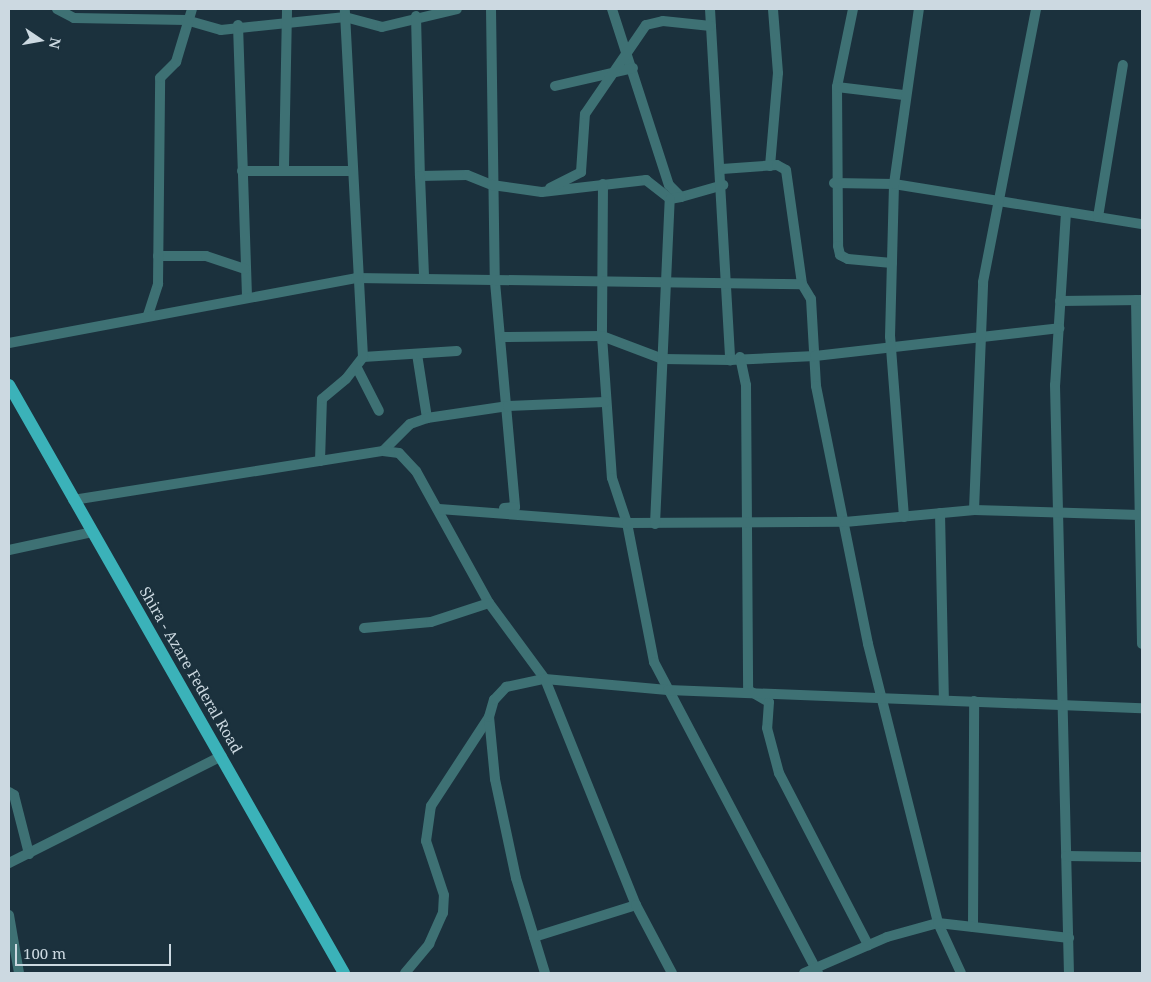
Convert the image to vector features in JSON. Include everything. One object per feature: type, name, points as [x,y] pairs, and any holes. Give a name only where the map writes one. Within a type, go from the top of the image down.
[{"type":"main road","name":"Shira - Azare Federal Road","points":[[9,384],[73,500],[222,756],[344,973]]},
{"type":"street","points":[[57,9],[74,18],[186,20],[221,30],[238,25],[345,13],[382,27],[416,16],[458,9]]},
{"type":"street","points":[[148,315],[156,291],[158,256],[160,78],[176,62],[186,20],[192,9]]},
{"type":"street","points":[[284,167],[287,9]]},
{"type":"street","points":[[478,512],[515,507],[502,337],[495,282],[492,185],[491,9]]},
{"type":"street","points":[[612,9],[633,68],[669,184],[681,197]]},
{"type":"street","points":[[710,9],[723,185],[726,285],[735,358],[746,385],[748,690]]},
{"type":"street","points":[[770,166],[778,73],[773,9]]},
{"type":"street","points":[[853,9],[837,87],[834,183],[840,255],[892,262]]},
{"type":"street","points":[[904,517],[891,346],[894,184],[904,95],[919,9]]},
{"type":"street","points":[[974,510],[983,282],[1036,9]]},
{"type":"street","points":[[320,461],[322,399],[357,368],[363,357],[350,171],[345,13]]},
{"type":"street","points":[[416,16],[424,276]]},
{"type":"street","points":[[542,192],[581,172],[586,114],[626,50],[646,25],[664,21],[711,26]]},
{"type":"street","points":[[238,25],[247,297]]},
{"type":"street","points":[[1098,217],[1123,65]]},
{"type":"street","points":[[555,86],[633,68]]},
{"type":"street","points":[[837,87],[904,95]]},
{"type":"street","points":[[722,169],[770,166],[786,170],[802,284],[811,299],[816,386],[881,697],[938,923],[961,973]]},
{"type":"street","points":[[242,171],[284,167],[350,171]]},
{"type":"street","points":[[420,176],[468,175],[492,185],[542,192],[646,180],[670,199],[723,185]]},
{"type":"street","points":[[834,183],[894,184],[998,199],[1142,224]]},
{"type":"street","points":[[603,184],[604,278],[602,336],[605,402],[612,478],[627,523],[654,662],[816,971]]},
{"type":"street","points":[[655,524],[670,199]]},
{"type":"street","points":[[1066,212],[1059,328],[1059,513],[1069,973]]},
{"type":"street","points":[[158,256],[206,256],[245,269]]},
{"type":"street","points":[[9,343],[247,297],[306,291],[356,278],[424,276],[495,282],[604,278],[726,285],[802,284]]},
{"type":"street","points":[[1060,302],[1139,300],[1142,644]]},
{"type":"street","points":[[502,337],[602,336],[663,359],[735,358],[815,356],[1059,328]]},
{"type":"street","points":[[363,357],[457,351]]},
{"type":"street","points":[[417,354],[427,418]]},
{"type":"street","points":[[357,368],[379,411]]},
{"type":"street","points":[[383,451],[410,424],[427,418],[508,406],[605,402]]},
{"type":"street","points":[[397,437],[399,454],[439,509],[489,603],[545,680],[636,906],[672,973]]},
{"type":"street","points":[[73,500],[383,451],[399,454]]},
{"type":"street","points":[[439,509],[655,524],[845,522],[974,510],[1140,515]]},
{"type":"street","points":[[940,514],[944,700]]},
{"type":"street","points":[[9,550],[92,532]]},
{"type":"street","points":[[364,628],[431,622],[489,603]]},
{"type":"street","points":[[546,973],[534,937],[495,779],[490,717],[494,700],[506,687],[545,680],[668,690],[748,690],[1142,708]]},
{"type":"street","points":[[748,690],[769,702],[767,728],[780,772],[868,946]]},
{"type":"street","points":[[973,927],[974,701]]},
{"type":"street","points":[[405,973],[429,944],[443,913],[444,895],[426,841],[431,806],[490,717]]},
{"type":"street","points":[[9,863],[222,756]]},
{"type":"street","points":[[9,792],[14,796],[29,854]]},
{"type":"street","points":[[1066,856],[1142,858]]},
{"type":"street","points":[[534,937],[636,906]]},
{"type":"street","points":[[9,916],[19,973]]},
{"type":"street","points":[[804,973],[816,971],[868,946],[938,923],[1069,938]]}]
